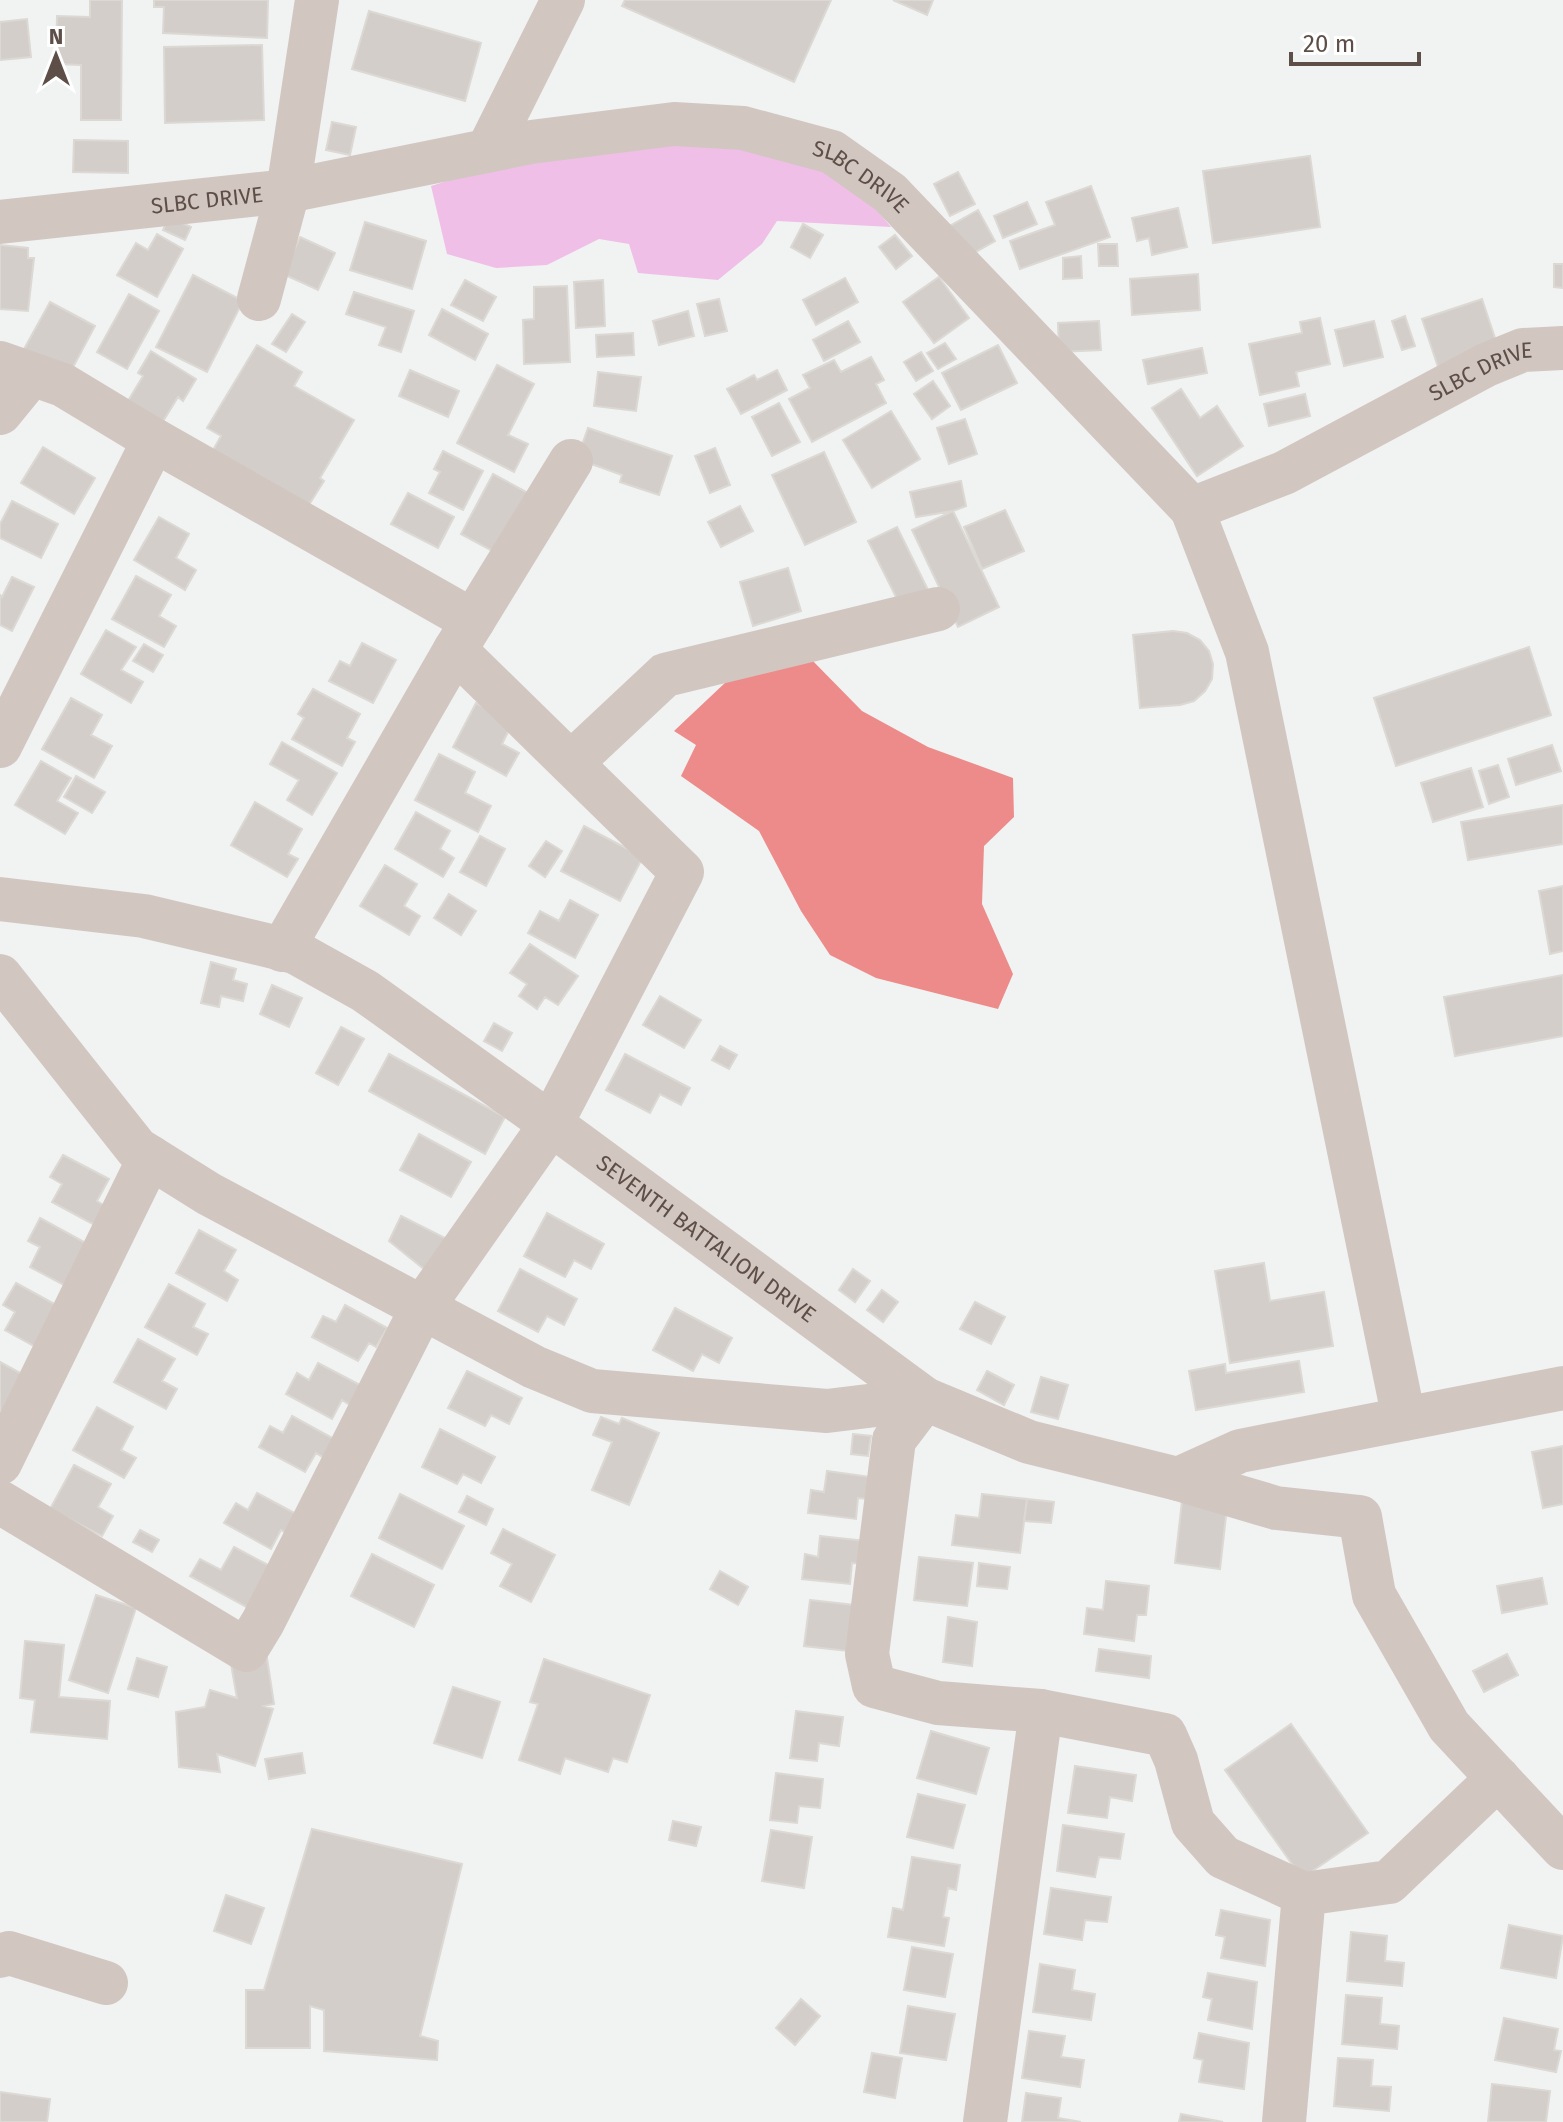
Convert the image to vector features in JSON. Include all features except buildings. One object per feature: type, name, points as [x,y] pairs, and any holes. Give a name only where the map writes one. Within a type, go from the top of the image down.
[{"type":"street","points":[[259,299],[288,191],[317,0]]},
{"type":"street","points":[[488,150],[563,0]]},
{"type":"street","name":"SLBC DRIVE","points":[[0,222],[288,191],[488,150],[674,124],[743,128],[832,152],[890,193],[1192,509],[1284,473],[1486,365],[1523,350],[1563,348]]},
{"type":"street","points":[[0,413],[15,369],[63,385],[464,636],[571,763],[682,872],[551,1124],[422,1308],[270,1609],[246,1650],[0,1502]]},
{"type":"street","points":[[0,746],[154,440]]},
{"type":"street","points":[[282,950],[464,636],[571,461]]},
{"type":"street","points":[[1192,509],[1247,652],[1404,1419]]},
{"type":"street","points":[[571,763],[665,675],[938,609]]},
{"type":"street","name":"SEVENTH BATTALION DRIVE","points":[[0,899],[144,916],[295,952],[365,991],[925,1399],[1029,1442],[1178,1479],[1276,1508],[1360,1517],[1374,1595],[1449,1726],[1498,1778]]},
{"type":"street","points":[[0,976],[137,1149],[209,1194],[534,1367],[592,1391],[827,1411],[925,1399]]},
{"type":"street","points":[[0,1463],[150,1157]]},
{"type":"street","points":[[1178,1479],[1240,1451],[1563,1388]]},
{"type":"street","points":[[925,1399],[894,1440],[867,1654],[874,1686],[938,1703],[1041,1711],[1165,1735],[1176,1760],[1193,1823],[1223,1857],[1304,1894],[1389,1882],[1498,1778],[1563,1848]]},
{"type":"street","points":[[985,2122],[1041,1711]]},
{"type":"street","points":[[1284,2122],[1304,1894]]},
{"type":"street","points":[[0,1956],[9,1953],[106,1983]]},
{"type":"shaded area","points":[[679,109],[760,125],[870,202],[891,227],[777,221],[762,244],[718,280],[638,273],[629,244],[599,239],[547,265],[496,268],[447,254],[431,186]]},
{"type":"shaded area","points":[[809,657],[862,711],[928,747],[1013,778],[1014,817],[984,846],[982,904],[1013,974],[998,1009],[876,978],[830,955],[801,911],[759,831],[681,776],[696,745],[674,731],[727,681]]}]
